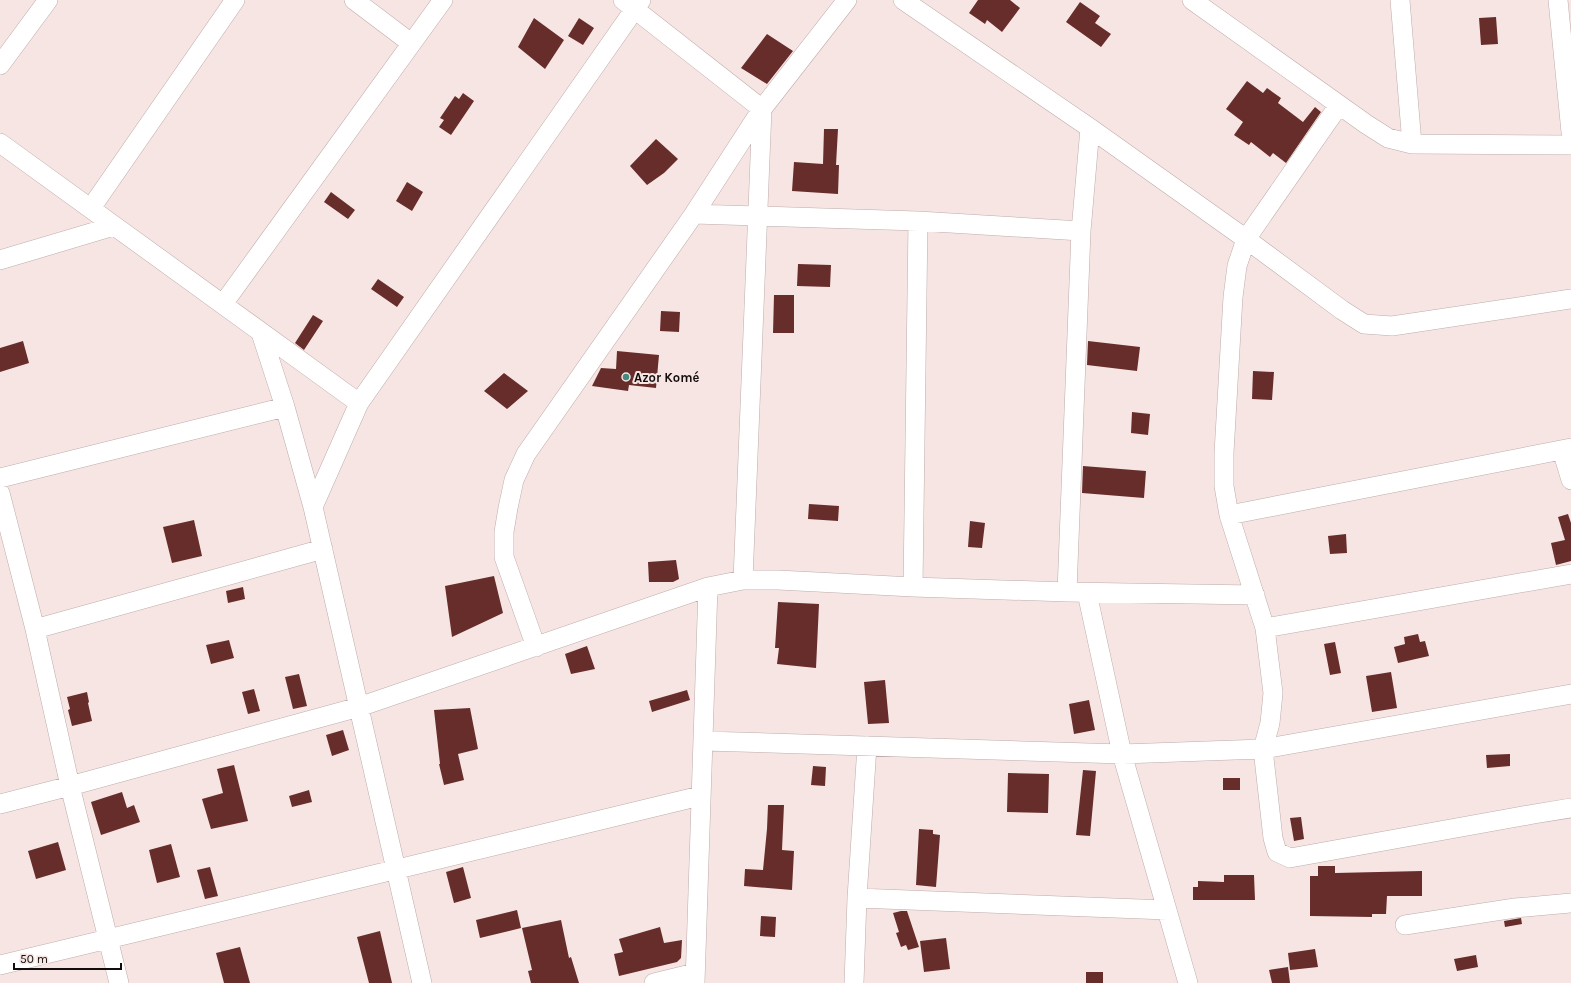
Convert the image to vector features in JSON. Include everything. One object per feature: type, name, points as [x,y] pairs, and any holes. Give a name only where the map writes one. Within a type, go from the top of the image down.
[{"type":"street","points":[[0,65],[48,0]]},
{"type":"street","points":[[91,208],[235,0]]},
{"type":"street","points":[[354,0],[411,43]]},
{"type":"street","points":[[223,304],[443,0]]},
{"type":"street","points":[[536,647],[504,558],[504,532],[514,480],[526,454],[694,214],[762,109],[847,0]]},
{"type":"street","points":[[903,0],[1090,128],[1246,239],[1342,310],[1364,324],[1392,326],[1571,299]]},
{"type":"street","points":[[1192,0],[1339,105],[1388,138],[1412,144],[1571,145]]},
{"type":"street","points":[[1400,0],[1412,144]]},
{"type":"street","points":[[1558,0],[1571,132]]},
{"type":"street","points":[[313,507],[359,403],[633,3],[762,109]]},
{"type":"street","points":[[1339,105],[1246,239],[1237,266],[1233,298],[1224,453],[1224,486],[1229,515],[1265,628],[1273,693],[1270,723],[1263,749],[1273,838],[1277,852],[1290,858],[1571,808]]},
{"type":"street","points":[[743,580],[762,109]]},
{"type":"street","points":[[1067,592],[1080,230],[1090,128]]},
{"type":"street","points":[[0,143],[359,403]]},
{"type":"street","points":[[694,214],[918,221],[1080,230]]},
{"type":"street","points":[[912,587],[918,221]]},
{"type":"street","points":[[0,260],[114,226]]},
{"type":"street","points":[[261,333],[285,407],[313,507],[422,983]]},
{"type":"street","points":[[0,478],[285,407]]},
{"type":"street","points":[[1229,515],[1567,449],[1571,480]]},
{"type":"street","points":[[0,493],[35,629],[70,786],[119,983]]},
{"type":"street","points":[[35,629],[323,549]]},
{"type":"street","points":[[1265,628],[1571,574]]},
{"type":"street","points":[[0,804],[359,707],[708,587],[743,580],[778,580],[912,587],[1087,593],[1255,595]]},
{"type":"street","points":[[654,983],[695,978],[708,587]]},
{"type":"street","points":[[1087,593],[1122,754],[1188,983]]},
{"type":"street","points":[[704,741],[1122,754],[1263,749],[1571,694]]},
{"type":"street","points":[[854,983],[857,898],[867,746]]},
{"type":"street","points":[[0,965],[700,796]]},
{"type":"street","points":[[857,898],[1167,910]]},
{"type":"street","points":[[1405,925],[1515,908],[1571,904]]},
{"type":"building","points":[[978,0],[1010,0],[1020,8],[1002,32],[987,20],[985,24],[969,13]]},
{"type":"building","points":[[1080,2],[1100,16],[1095,23],[1111,34],[1101,47],[1066,22]]},
{"type":"building","points":[[1496,17],[1498,44],[1481,45],[1479,18]]},
{"type":"building","points":[[534,18],[564,40],[545,69],[518,47]]},
{"type":"building","points":[[579,18],[594,28],[583,45],[568,36]]},
{"type":"building","points":[[767,34],[793,51],[767,84],[741,68]]},
{"type":"building","points":[[1247,81],[1263,93],[1267,88],[1281,98],[1278,103],[1303,122],[1315,107],[1321,112],[1286,163],[1273,153],[1270,157],[1251,142],[1249,145],[1234,135],[1243,122],[1226,109]]},
{"type":"building","points":[[463,93],[474,101],[451,135],[439,127],[444,120],[440,118],[455,96],[459,99]]},
{"type":"building","points":[[824,129],[838,129],[836,165],[839,165],[838,194],[792,191],[794,162],[823,164]]},
{"type":"building","points":[[656,139],[678,159],[664,173],[647,185],[630,166]]},
{"type":"building","points":[[407,182],[423,192],[412,211],[396,201]]},
{"type":"building","points":[[331,192],[355,210],[348,219],[324,202]]},
{"type":"building","points":[[798,264],[831,265],[830,287],[797,286]]},
{"type":"building","points":[[378,279],[404,297],[397,307],[371,289]]},
{"type":"building","points":[[774,295],[794,295],[794,333],[773,333]]},
{"type":"building","points":[[661,311],[680,312],[679,332],[660,331]]},
{"type":"building","points":[[313,315],[323,321],[304,350],[295,343]]},
{"type":"building","points":[[23,341],[29,363],[0,372],[0,348]]},
{"type":"building","points":[[1088,341],[1140,347],[1137,371],[1087,365]]},
{"type":"building","name":"Azor Komé","points":[[617,351],[659,355],[656,388],[629,385],[628,391],[592,386],[601,368],[616,369]]},
{"type":"building","points":[[1253,371],[1274,372],[1272,400],[1252,399]]},
{"type":"building","points":[[504,373],[528,391],[507,409],[484,391]]},
{"type":"building","points":[[1132,412],[1150,414],[1148,435],[1131,433]]},
{"type":"building","points":[[1083,466],[1146,471],[1144,498],[1082,493]]},
{"type":"building","points":[[809,504],[839,506],[838,521],[808,519]]},
{"type":"building","points":[[1568,514],[1571,523],[1571,561],[1556,565],[1551,543],[1565,540],[1558,517]]},
{"type":"building","points":[[194,520],[202,556],[172,563],[163,527]]},
{"type":"building","points":[[970,521],[985,523],[982,548],[968,547]]},
{"type":"building","points":[[1346,534],[1347,553],[1330,554],[1328,536]]},
{"type":"building","points":[[676,560],[679,579],[673,582],[649,582],[648,562]]},
{"type":"building","points":[[494,576],[503,613],[452,637],[445,586]]},
{"type":"building","points":[[243,587],[245,599],[228,603],[226,591]]},
{"type":"building","points":[[778,602],[819,604],[816,668],[777,664],[779,648],[775,648]]},
{"type":"building","points":[[1418,634],[1420,642],[1425,641],[1429,656],[1398,663],[1394,647],[1405,644],[1404,637]]},
{"type":"building","points":[[229,640],[234,658],[211,664],[206,645]]},
{"type":"building","points":[[1335,642],[1341,673],[1330,675],[1324,644]]},
{"type":"building","points":[[587,646],[595,669],[571,674],[565,654]]},
{"type":"building","points":[[1391,672],[1397,708],[1372,712],[1366,676]]},
{"type":"building","points":[[299,674],[307,706],[293,709],[285,677]]},
{"type":"building","points":[[885,680],[889,723],[868,724],[864,682]]},
{"type":"building","points":[[254,689],[260,711],[248,714],[242,692]]},
{"type":"building","points":[[687,690],[690,700],[652,712],[649,701]]},
{"type":"building","points":[[87,692],[92,721],[72,726],[68,710],[70,709],[67,697]]},
{"type":"building","points":[[1089,700],[1095,730],[1074,734],[1069,704]]},
{"type":"building","points":[[470,708],[478,749],[458,754],[464,780],[444,785],[439,764],[434,710]]},
{"type":"building","points":[[343,730],[349,750],[332,756],[326,735]]},
{"type":"building","points":[[1510,754],[1510,766],[1487,768],[1486,755]]},
{"type":"building","points":[[234,765],[248,821],[211,829],[202,799],[223,793],[217,769]]},
{"type":"building","points":[[813,766],[826,767],[825,786],[811,785]]},
{"type":"building","points":[[1083,770],[1096,771],[1090,836],[1076,835]]},
{"type":"building","points":[[1008,773],[1049,774],[1048,813],[1007,812]]},
{"type":"building","points":[[1223,778],[1240,778],[1240,790],[1223,790]]},
{"type":"building","points":[[309,790],[312,802],[292,807],[289,796]]},
{"type":"building","points":[[122,792],[127,808],[134,805],[140,822],[101,835],[91,802]]},
{"type":"building","points":[[768,805],[784,805],[782,850],[794,851],[792,890],[744,886],[745,869],[763,870]]},
{"type":"building","points":[[1301,817],[1304,839],[1294,841],[1290,818]]},
{"type":"building","points":[[919,829],[933,830],[933,834],[940,835],[936,887],[916,885]]},
{"type":"building","points":[[58,842],[66,870],[36,879],[28,851]]},
{"type":"building","points":[[171,844],[180,877],[157,883],[149,850]]},
{"type":"building","points":[[1318,866],[1335,866],[1335,873],[1422,871],[1422,896],[1387,896],[1386,914],[1372,914],[1372,917],[1310,916],[1310,876],[1318,876]]},
{"type":"building","points":[[210,867],[218,896],[205,899],[197,870]]},
{"type":"building","points":[[463,867],[471,898],[454,903],[446,872]]},
{"type":"building","points":[[1224,875],[1254,875],[1255,900],[1193,900],[1193,887],[1198,887],[1198,881],[1224,882]]},
{"type":"building","points":[[517,910],[521,928],[480,938],[476,920]]},
{"type":"building","points":[[907,911],[919,947],[908,950],[906,945],[901,947],[896,933],[899,932],[893,913]]},
{"type":"building","points":[[761,916],[776,917],[775,937],[760,936]]},
{"type":"building","points":[[1521,918],[1522,924],[1505,927],[1504,921]]},
{"type":"building","points":[[561,920],[569,958],[571,957],[579,983],[531,983],[528,971],[532,970],[522,928]]},
{"type":"building","points":[[660,927],[664,943],[682,940],[681,958],[677,962],[619,976],[614,954],[623,952],[619,939]]},
{"type":"building","points":[[380,931],[392,983],[369,983],[357,937]]},
{"type":"building","points":[[946,938],[950,969],[924,972],[920,941]]},
{"type":"building","points":[[240,947],[250,983],[224,983],[216,953]]},
{"type":"building","points":[[1315,949],[1318,967],[1290,970],[1288,953]]},
{"type":"building","points":[[1476,955],[1478,967],[1457,971],[1454,959]]},
{"type":"building","points":[[1288,967],[1290,983],[1272,983],[1269,970]]},
{"type":"building","points":[[1086,972],[1103,972],[1103,983],[1086,983]]},
{"type":"place","name":"Azor Komé","points":[[626,377]]}]
